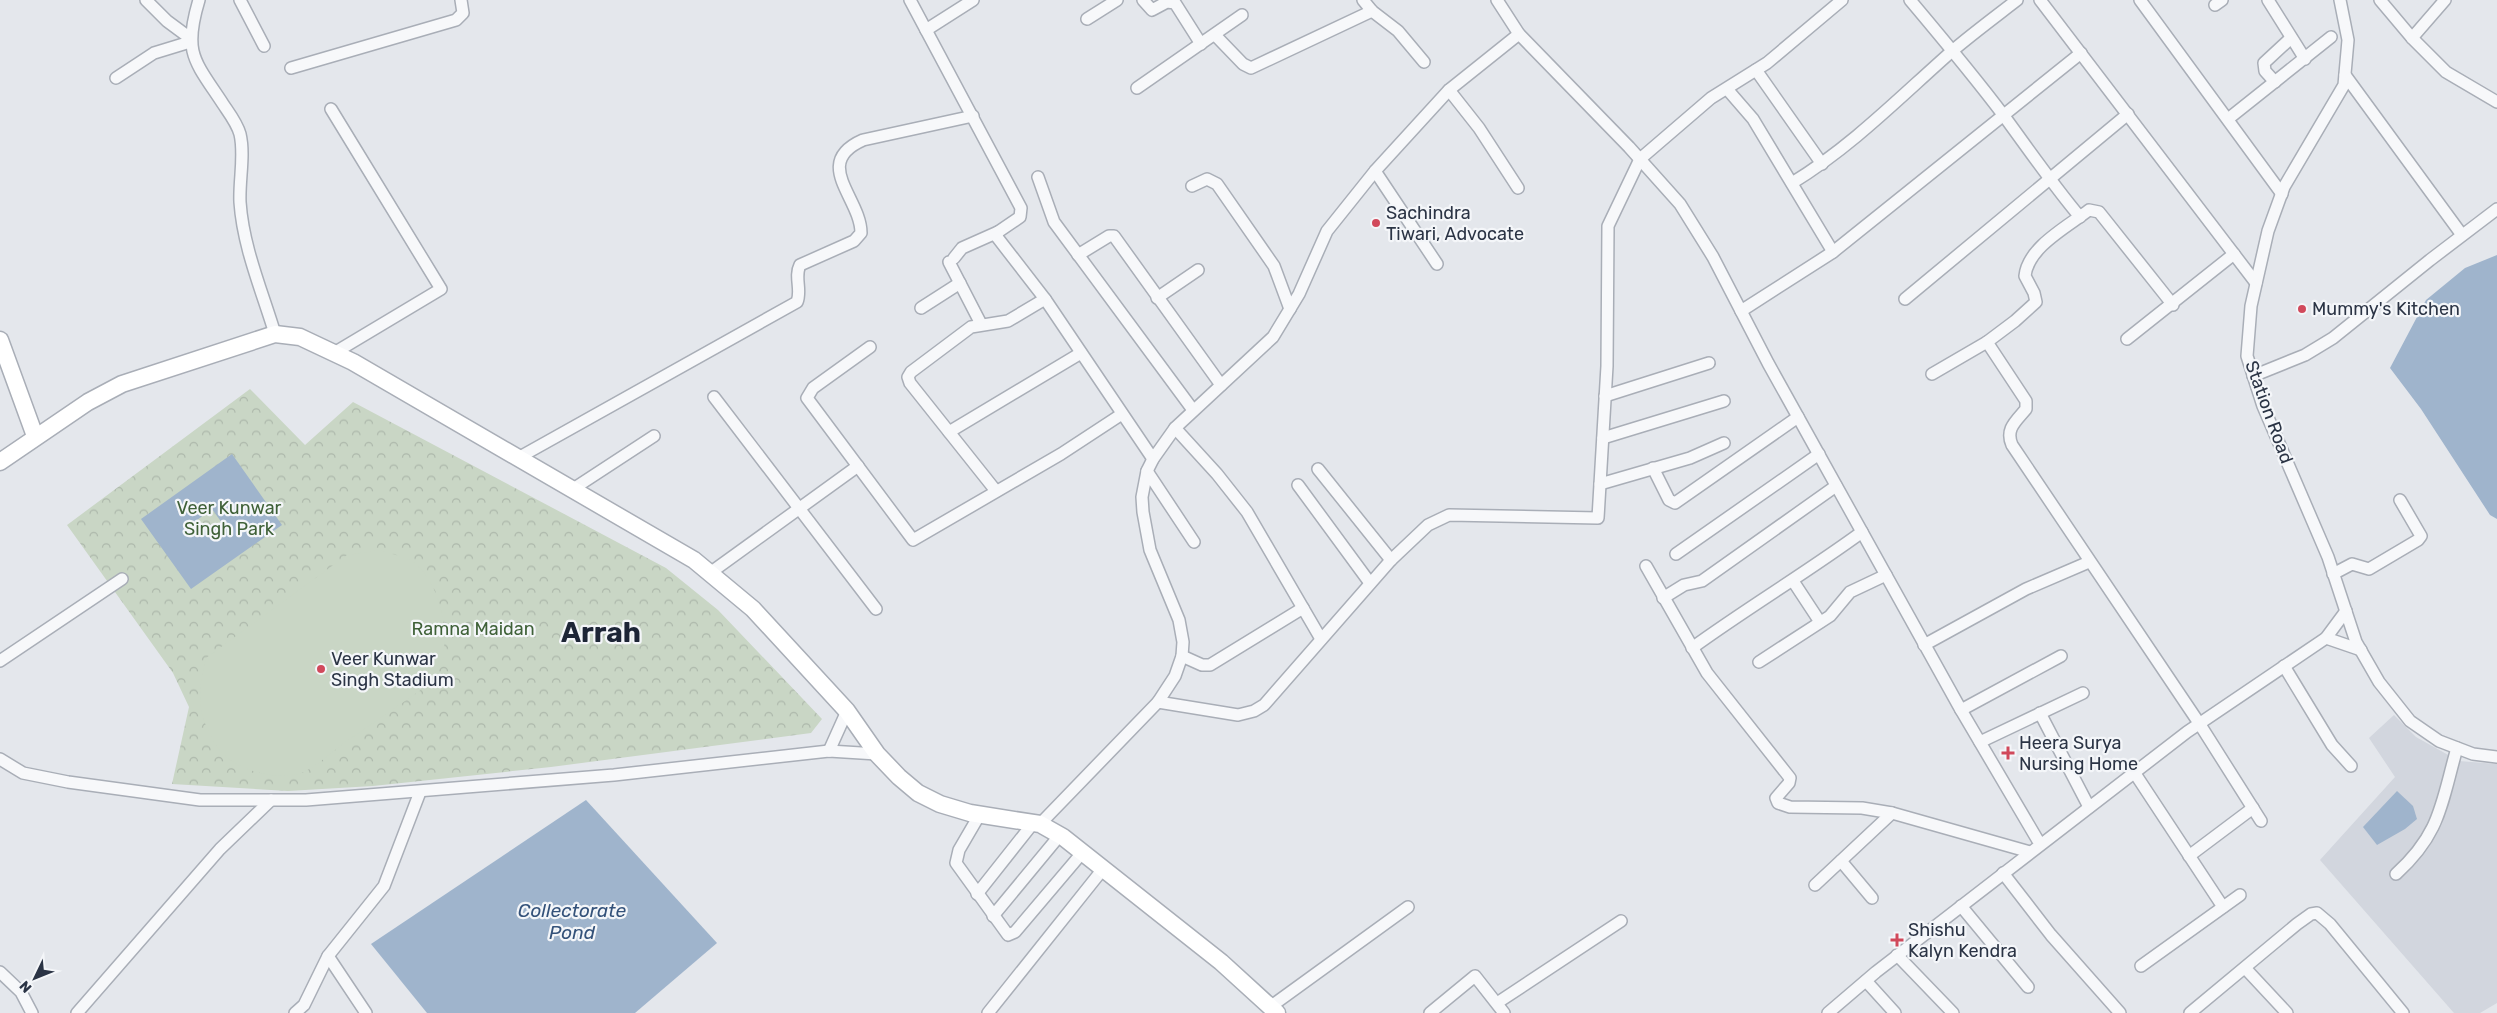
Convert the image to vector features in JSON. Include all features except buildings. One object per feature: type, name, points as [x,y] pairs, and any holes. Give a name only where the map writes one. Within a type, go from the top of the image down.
[{"type":"street","points":[[146,0],[166,21],[190,40]]},
{"type":"street","points":[[199,0],[190,40],[192,51],[201,70],[239,132],[241,142],[240,202],[243,224],[251,257],[275,334]]},
{"type":"street","points":[[240,0],[264,46]]},
{"type":"street","points":[[291,68],[456,20],[463,13],[461,0]]},
{"type":"street","points":[[910,0],[973,116],[1022,212],[1020,217],[998,232],[962,248],[952,260],[960,283],[981,324]]},
{"type":"street","points":[[926,30],[973,0]]},
{"type":"street","points":[[1087,19],[1117,0]]},
{"type":"street","points":[[1143,0],[1153,10],[1167,2],[1175,3],[1201,44]]},
{"type":"street","points":[[1363,0],[1372,11],[1398,31],[1424,62]]},
{"type":"street","points":[[1497,0],[1519,34],[1640,159],[1680,204],[1713,257],[1798,417],[1924,645],[2040,844]]},
{"type":"street","points":[[1158,702],[1238,715],[1254,711],[1264,705],[1391,560],[1428,525],[1449,515],[1598,518],[1605,396],[1608,226],[1640,159],[1711,98],[1756,70],[1842,0]]},
{"type":"street","points":[[1910,0],[1953,50],[2004,116],[2050,181],[2080,217]]},
{"type":"street","points":[[1792,183],[1822,164],[1860,135],[1953,50],[2017,0]]},
{"type":"street","points":[[2040,0],[2256,282]]},
{"type":"street","points":[[2140,0],[2282,194]]},
{"type":"street","points":[[2268,0],[2305,59]]},
{"type":"street","name":"Station Road","points":[[2340,0],[2348,40],[2344,85],[2282,194],[2268,232],[2251,306],[2247,356],[2263,406],[2333,574],[2361,650],[2379,682],[2410,721],[2439,741],[2473,754],[2497,757]]},
{"type":"street","points":[[2380,0],[2412,38],[2446,72],[2497,102]]},
{"type":"street","points":[[2412,38],[2445,0]]},
{"type":"street","points":[[1215,34],[1243,64],[1251,68],[1372,11]]},
{"type":"street","points":[[1137,88],[1242,15]]},
{"type":"street","points":[[977,894],[1037,823],[1158,702],[1175,676],[1182,656],[1183,642],[1178,620],[1150,550],[1142,512],[1142,497],[1147,471],[1153,459],[1175,428],[1273,337],[1299,294],[1327,231],[1375,171],[1449,90],[1519,34]]},
{"type":"street","points":[[2275,82],[2265,71],[2264,63],[2291,38]]},
{"type":"street","points":[[2228,119],[2331,38]]},
{"type":"street","points":[[116,78],[161,50],[190,40]]},
{"type":"street","points":[[1741,311],[1832,252],[2081,53]]},
{"type":"street","points":[[1756,70],[1822,164]]},
{"type":"street","points":[[2345,75],[2462,235]]},
{"type":"street","points":[[1727,89],[1753,118],[1832,252]]},
{"type":"street","points":[[1449,90],[1479,128],[1518,188]]},
{"type":"street","points":[[331,109],[440,289],[334,353]]},
{"type":"street","points":[[1904,299],[2050,181],[2128,114]]},
{"type":"street","points":[[518,458],[797,302],[800,266],[854,241],[861,233],[839,170],[840,158],[847,148],[863,140],[973,116]]},
{"type":"street","points":[[1375,171],[1437,264]]},
{"type":"street","points":[[1038,177],[1050,214],[1078,256],[1194,410]]},
{"type":"street","points":[[1192,186],[1207,179],[1217,184],[1274,266],[1290,309]]},
{"type":"street","points":[[2253,376],[2305,355],[2333,338],[2497,209]]},
{"type":"street","points":[[1932,374],[1987,342],[2033,306],[2036,297],[2025,276],[2029,262],[2040,248],[2089,210],[2098,212],[2173,305]]},
{"type":"street","points":[[998,232],[996,234],[1001,242],[1045,299],[1153,459]]},
{"type":"street","points":[[1078,256],[1109,236],[1114,236],[1220,385]]},
{"type":"street","points":[[2127,340],[2173,305],[2234,254]]},
{"type":"street","points":[[1157,298],[1198,270]]},
{"type":"street","points":[[921,308],[960,283]]},
{"type":"street","points":[[996,491],[910,383],[909,374],[967,330],[981,324],[1008,321],[1045,299]]},
{"type":"street","points":[[0,462],[35,436],[88,402],[122,384],[275,334],[300,337],[334,353],[694,560],[753,609],[847,711],[877,754],[899,777],[918,792],[940,804],[980,814],[1037,823],[1060,836],[1221,962],[1274,1010],[1408,907]]},
{"type":"street","points":[[0,340],[35,436]]},
{"type":"street","points":[[1987,342],[2026,400],[2026,409],[2010,428],[2008,436],[2012,445],[2199,723],[2261,821]]},
{"type":"street","points":[[870,347],[813,388],[807,396],[808,400],[913,540],[1061,454],[1122,414]]},
{"type":"street","points":[[949,432],[1081,353]]},
{"type":"street","points":[[1605,396],[1709,363]]},
{"type":"street","points":[[714,397],[876,609]]},
{"type":"street","points":[[1603,438],[1724,401]]},
{"type":"street","points":[[1654,468],[1669,500],[1675,504],[1798,417]]},
{"type":"street","points":[[1175,428],[1217,474],[1247,512],[1321,638]]},
{"type":"street","points":[[573,489],[654,436]]},
{"type":"street","points":[[1600,484],[1690,458],[1724,443]]},
{"type":"street","points":[[1676,554],[1819,454]]},
{"type":"street","points":[[710,573],[800,510],[858,466]]},
{"type":"street","points":[[1318,469],[1391,560]]},
{"type":"street","points":[[1147,471],[1194,542]]},
{"type":"street","points":[[1298,485],[1370,583]]},
{"type":"street","points":[[1663,598],[1684,584],[1702,581],[1836,486]]},
{"type":"street","points":[[2333,574],[2352,564],[2370,569],[2418,540],[2421,536],[2419,529],[2400,500]]},
{"type":"street","points":[[1692,648],[1742,612],[1793,581],[1862,532]]},
{"type":"street","points":[[1924,645],[2026,589],[2089,562]]},
{"type":"street","points":[[1646,566],[1692,648],[1722,694],[1790,778],[1789,783],[1776,798],[1778,803],[1790,807],[1862,808],[1892,813],[2030,852]]},
{"type":"street","points":[[1759,662],[1834,613],[1850,592],[1886,575]]},
{"type":"street","points":[[0,661],[122,579]]},
{"type":"street","points":[[1793,581],[1820,622]]},
{"type":"street","points":[[1182,656],[1202,665],[1210,665],[1303,608]]},
{"type":"street","points":[[1828,1013],[1897,956],[2040,844],[2199,723],[2326,638],[2346,611]]},
{"type":"street","points":[[2326,638],[2361,650]]},
{"type":"street","points":[[1961,710],[2061,656]]},
{"type":"street","points":[[2284,666],[2332,745],[2351,766]]},
{"type":"street","points":[[1980,742],[2083,693]]},
{"type":"street","points":[[829,751],[847,711]]},
{"type":"street","points":[[2040,713],[2088,807]]},
{"type":"street","points":[[2396,874],[2427,841],[2438,818],[2456,748]]},
{"type":"street","points":[[0,759],[23,773],[68,782],[200,800],[306,800],[621,774],[829,751],[877,754]]},
{"type":"street","points":[[2134,772],[2223,907]]},
{"type":"street","points":[[295,1013],[304,1005],[328,956],[384,886],[420,792]]},
{"type":"street","points":[[77,1013],[220,849],[271,800]]},
{"type":"street","points":[[2189,856],[2253,808]]},
{"type":"street","points":[[1815,885],[1892,813]]},
{"type":"street","points":[[980,814],[959,850],[956,859],[959,868],[1006,934],[1012,934],[1082,852]]},
{"type":"street","points":[[993,916],[1060,836]]},
{"type":"street","points":[[1841,861],[1872,898]]},
{"type":"street","points":[[988,1013],[1103,869]]},
{"type":"street","points":[[2003,873],[2051,935],[2120,1013]]},
{"type":"street","points":[[2141,966],[2240,895]]},
{"type":"street","points":[[1961,906],[2028,987]]},
{"type":"street","points":[[2190,1013],[2306,917],[2317,914],[2330,924],[2402,1013]]},
{"type":"street","points":[[1497,1003],[1621,921]]},
{"type":"street","points":[[328,956],[366,1013]]},
{"type":"street","points":[[1897,956],[1953,1013]]},
{"type":"street","points":[[2245,968],[2288,1013]]},
{"type":"street","points":[[0,972],[21,992],[32,1013]]},
{"type":"street","points":[[1430,1013],[1475,976],[1504,1013]]},
{"type":"street","points":[[1866,981],[1895,1013]]},
{"type":"shaded area","points":[[2394,715],[2416,737],[2459,761],[2497,764],[2497,1003],[2480,1013],[2454,1013],[2320,860],[2395,777],[2369,738]]},
{"type":"green space","name":"Ramna Maidan","points":[[250,389],[305,445],[353,402],[666,568],[718,610],[822,719],[811,733],[551,767],[373,786],[288,791],[172,784],[189,707],[173,673],[67,525]]},
{"type":"green space","name":"Veer Kunwar Singh Stadium","points":[[380,550],[413,562],[430,581],[436,593],[443,619],[444,646],[442,661],[435,680],[304,772],[283,776],[270,775],[234,763],[218,748],[202,714],[200,694],[206,658],[347,555]]},
{"type":"water","points":[[2497,255],[2497,519],[2490,515],[2421,409],[2390,368],[2426,300],[2465,268]]},
{"type":"water","points":[[232,454],[282,525],[191,589],[141,519]],"holes":[[[212,509],[222,523],[207,533],[197,520]]]},
{"type":"water","points":[[2397,791],[2413,806],[2417,819],[2405,829],[2377,845],[2363,827]]},
{"type":"water","name":"Collectorate Pond","points":[[586,800],[717,943],[635,1013],[427,1013],[371,944]]},
{"type":"place","name":"Sachindra Tiwari, Advocate","points":[[1376,223]]},
{"type":"place","name":"Mummy's Kitchen","points":[[2302,309]]},
{"type":"place","name":"Veer Kunwar Singh Stadium","points":[[321,669]]},
{"type":"place","name":"Heera Surya Nursing Home","points":[[2008,753]]},
{"type":"place","name":"Shishu Kalyn Kendra","points":[[1897,940]]},
{"type":"district","name":"Arrah","points":[[601,632]]},
{"type":"park label","name":"Veer Kunwar Singh Park","points":[[229,518]]}]
